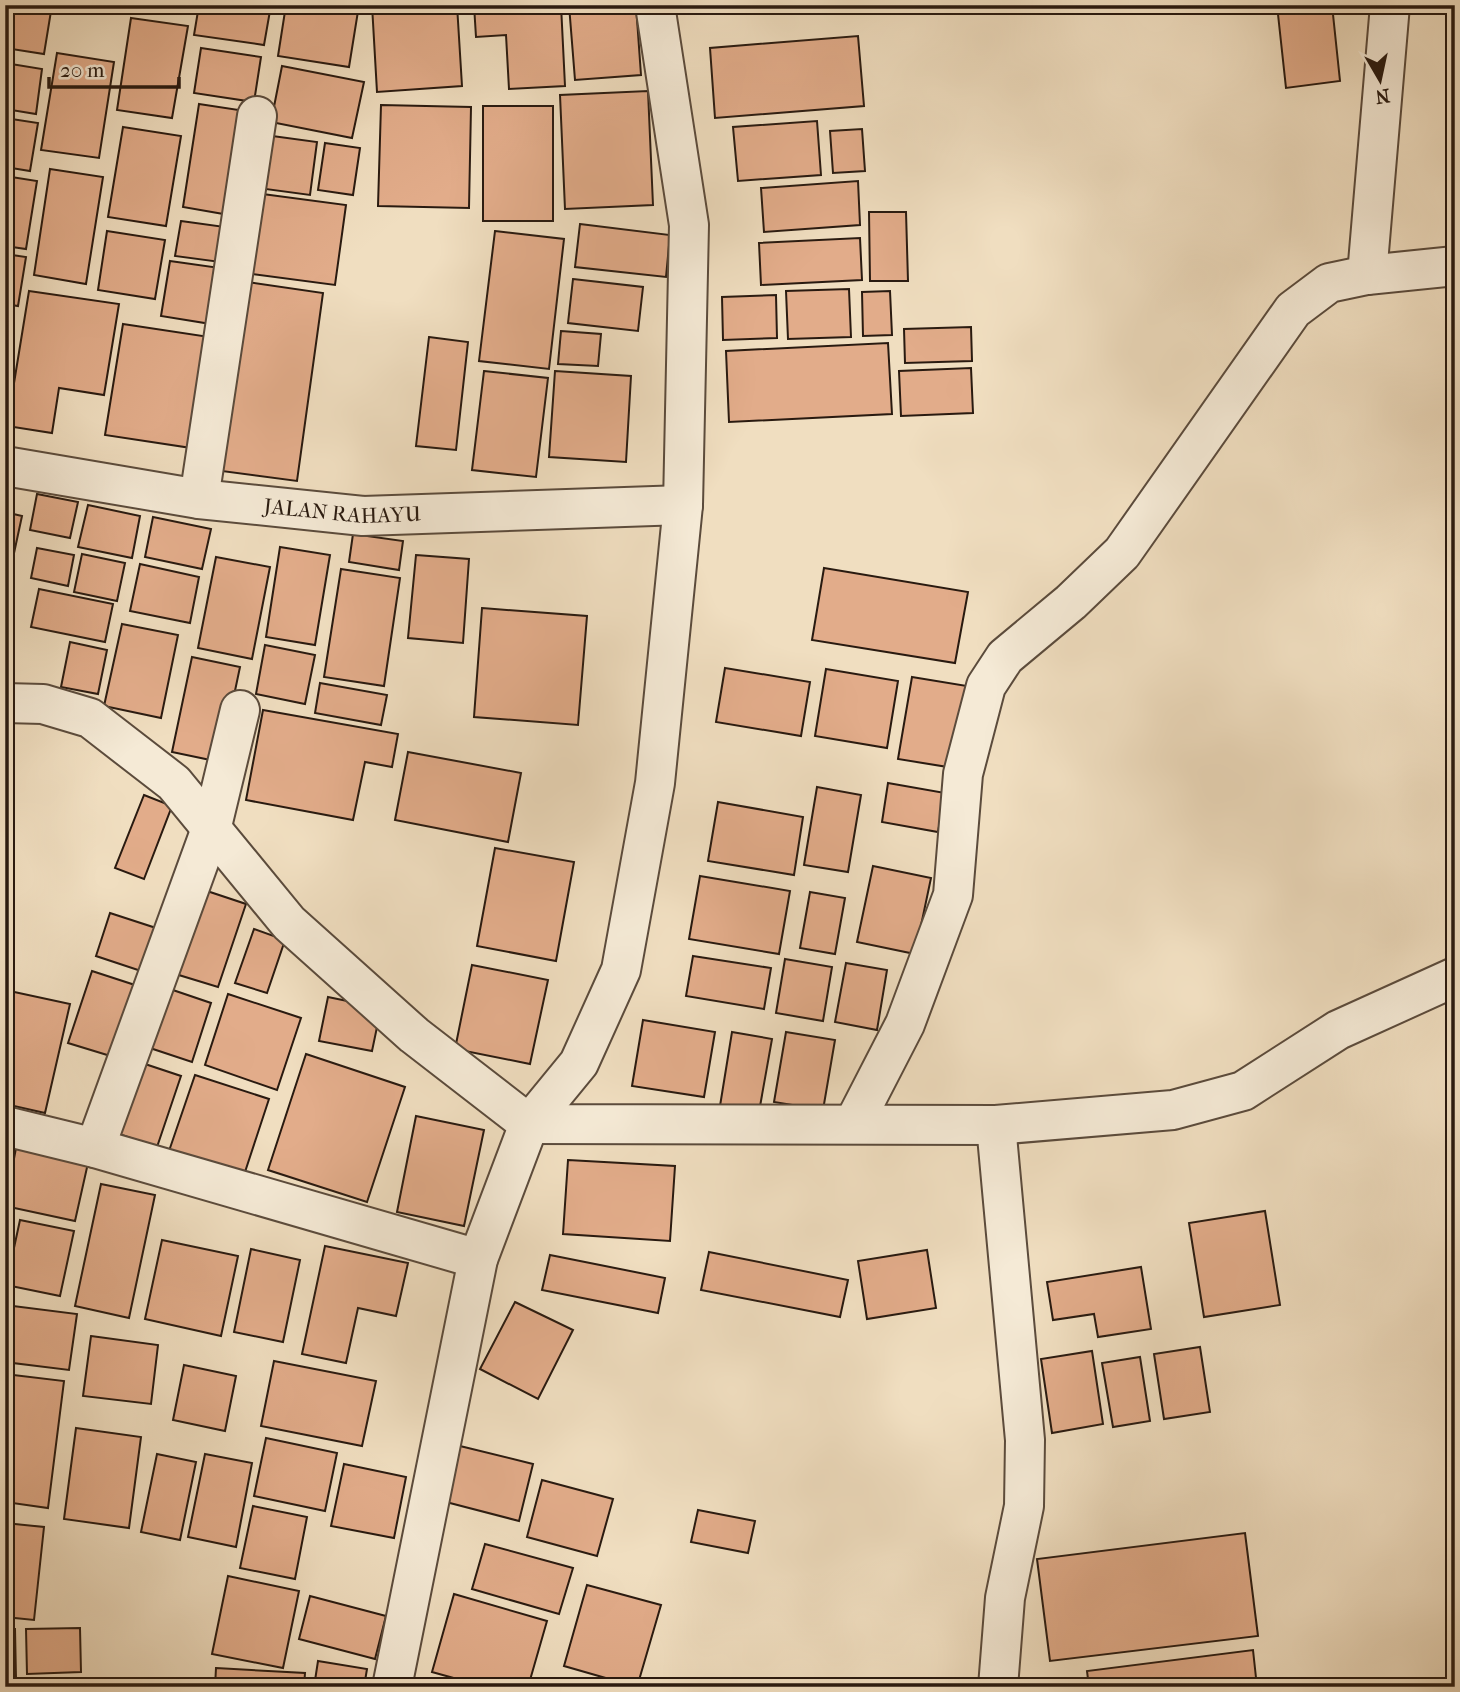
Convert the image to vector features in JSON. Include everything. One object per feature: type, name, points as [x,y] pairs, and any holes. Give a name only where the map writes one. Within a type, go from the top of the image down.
[{"type":"street","points":[[392,1687],[478,1259],[529,1124],[579,1063],[621,970],[655,783],[683,505],[689,225],[655,5]]},
{"type":"street","points":[[1367,275],[1391,5]]},
{"type":"street","points":[[198,499],[257,116]]},
{"type":"street","points":[[854,1123],[905,1024],[953,895],[962,774],[986,686],[1005,657],[1071,602],[1122,553],[1293,310],[1329,283],[1367,275],[1455,266]]},
{"type":"street","name":"JALAN RAHAYU","points":[[5,466],[198,499],[363,516],[683,505]]},
{"type":"street","points":[[5,703],[43,704],[90,718],[174,783],[289,923],[414,1035],[529,1124],[996,1125],[1173,1110],[1230,1096],[1338,1030],[1455,977]]},
{"type":"street","points":[[95,1148],[212,826],[240,710]]},
{"type":"street","points":[[996,1125],[1025,1440],[1024,1506],[1005,1598],[998,1687]]},
{"type":"street","points":[[5,1126],[95,1148],[478,1259]]},
{"type":"building","points":[[5,5],[52,5],[44,54],[5,48]]},
{"type":"building","points":[[199,5],[271,5],[264,45],[194,35]]},
{"type":"building","points":[[286,5],[359,5],[349,67],[278,56]]},
{"type":"building","points":[[372,5],[457,5],[462,86],[377,92]]},
{"type":"building","points":[[474,5],[561,5],[565,86],[509,89],[506,35],[476,37]]},
{"type":"building","points":[[569,5],[636,5],[641,75],[575,80]]},
{"type":"building","points":[[1277,5],[1332,5],[1340,81],[1286,88]]},
{"type":"building","points":[[131,18],[188,26],[172,118],[117,110]]},
{"type":"building","points":[[858,36],[864,106],[715,118],[710,48]]},
{"type":"building","points":[[201,48],[261,57],[254,102],[194,93]]},
{"type":"building","points":[[57,53],[114,62],[99,158],[41,150]]},
{"type":"building","points":[[5,63],[42,69],[36,114],[5,109]]},
{"type":"building","points":[[282,66],[364,82],[352,138],[271,122]]},
{"type":"building","points":[[648,91],[653,205],[565,209],[560,95]]},
{"type":"building","points":[[199,104],[252,112],[235,216],[183,207]]},
{"type":"building","points":[[381,105],[471,107],[469,208],[378,206]]},
{"type":"building","points":[[483,106],[553,106],[553,221],[483,221]]},
{"type":"building","points":[[5,118],[38,123],[30,171],[5,167]]},
{"type":"building","points":[[817,121],[821,175],[738,181],[733,127]]},
{"type":"building","points":[[123,127],[181,136],[166,226],[108,217]]},
{"type":"building","points":[[862,129],[865,171],[833,173],[830,131]]},
{"type":"building","points":[[265,135],[317,142],[310,195],[258,188]]},
{"type":"building","points":[[325,143],[360,148],[353,195],[318,190]]},
{"type":"building","points":[[50,169],[103,177],[86,284],[34,275]]},
{"type":"building","points":[[5,176],[37,181],[26,249],[5,246]]},
{"type":"building","points":[[858,181],[860,225],[764,232],[761,188]]},
{"type":"building","points":[[255,193],[346,205],[335,285],[244,273]]},
{"type":"building","points":[[869,212],[906,212],[908,281],[870,281]]},
{"type":"building","points":[[181,221],[225,227],[220,262],[175,256]]},
{"type":"building","points":[[580,224],[670,235],[666,277],[575,267]]},
{"type":"building","points":[[107,231],[165,240],[155,299],[98,290]]},
{"type":"building","points":[[495,231],[564,239],[549,369],[479,361]]},
{"type":"building","points":[[860,238],[862,280],[761,285],[759,243]]},
{"type":"building","points":[[5,254],[26,257],[18,306],[5,304]]},
{"type":"building","points":[[170,261],[220,268],[211,324],[161,316]]},
{"type":"building","points":[[573,279],[643,287],[638,331],[568,323]]},
{"type":"building","points":[[240,281],[323,293],[297,481],[214,470]]},
{"type":"building","points":[[849,289],[851,337],[788,339],[786,291]]},
{"type":"building","points":[[29,291],[119,304],[104,395],[59,388],[52,433],[7,426]]},
{"type":"building","points":[[890,291],[892,335],[863,336],[862,292]]},
{"type":"building","points":[[776,295],[777,338],[723,340],[722,297]]},
{"type":"building","points":[[123,324],[216,338],[198,449],[105,435]]},
{"type":"building","points":[[971,327],[972,361],[905,363],[904,329]]},
{"type":"building","points":[[561,331],[601,334],[598,366],[558,364]]},
{"type":"building","points":[[429,337],[468,342],[456,450],[416,446]]},
{"type":"building","points":[[888,343],[892,414],[729,422],[726,351]]},
{"type":"building","points":[[971,368],[973,413],[901,416],[899,371]]},
{"type":"building","points":[[484,371],[548,378],[536,477],[472,470]]},
{"type":"building","points":[[555,371],[631,376],[626,462],[549,457]]},
{"type":"building","points":[[37,494],[78,502],[70,538],[30,530]]},
{"type":"building","points":[[88,505],[140,516],[132,558],[78,547]]},
{"type":"building","points":[[5,512],[22,516],[5,595]]},
{"type":"building","points":[[153,517],[211,529],[202,569],[145,557]]},
{"type":"building","points":[[353,534],[403,541],[399,570],[349,562]]},
{"type":"building","points":[[280,547],[330,555],[315,645],[266,637]]},
{"type":"building","points":[[37,548],[74,555],[68,586],[31,578]]},
{"type":"building","points":[[82,554],[125,563],[117,601],[74,592]]},
{"type":"building","points":[[416,555],[469,559],[463,643],[408,638]]},
{"type":"building","points":[[216,557],[270,567],[252,659],[198,648]]},
{"type":"building","points":[[140,564],[199,577],[190,623],[130,611]]},
{"type":"building","points":[[824,568],[968,592],[955,663],[812,640]]},
{"type":"building","points":[[341,569],[400,578],[384,686],[324,677]]},
{"type":"building","points":[[39,589],[113,604],[105,642],[31,627]]},
{"type":"building","points":[[482,608],[587,616],[578,725],[474,717]]},
{"type":"building","points":[[122,624],[178,635],[161,718],[104,706]]},
{"type":"building","points":[[70,642],[107,650],[98,694],[61,687]]},
{"type":"building","points":[[265,645],[315,655],[305,704],[256,694]]},
{"type":"building","points":[[192,657],[240,667],[220,762],[172,752]]},
{"type":"building","points":[[725,668],[810,682],[801,736],[716,722]]},
{"type":"building","points":[[826,669],[898,681],[887,748],[815,736]]},
{"type":"building","points":[[912,677],[967,686],[954,768],[898,759]]},
{"type":"building","points":[[320,683],[387,695],[381,725],[315,713]]},
{"type":"building","points":[[263,710],[398,734],[392,767],[365,762],[353,820],[246,800]]},
{"type":"building","points":[[408,752],[521,773],[508,842],[395,820]]},
{"type":"building","points":[[888,783],[945,793],[938,832],[882,822]]},
{"type":"building","points":[[817,787],[861,795],[848,872],[804,865]]},
{"type":"building","points":[[144,795],[172,806],[144,879],[115,868]]},
{"type":"building","points":[[718,802],[803,817],[794,875],[708,861]]},
{"type":"building","points":[[495,848],[574,862],[556,961],[477,946]]},
{"type":"building","points":[[873,866],[931,878],[915,954],[857,942]]},
{"type":"building","points":[[700,876],[790,891],[779,954],[689,939]]},
{"type":"building","points":[[198,888],[246,904],[218,987],[169,972]]},
{"type":"building","points":[[810,892],[845,898],[835,954],[800,948]]},
{"type":"building","points":[[110,913],[159,929],[144,972],[96,956]]},
{"type":"building","points":[[254,929],[285,940],[267,993],[235,983]]},
{"type":"building","points":[[693,956],[771,968],[764,1009],[686,996]]},
{"type":"building","points":[[785,959],[832,967],[823,1021],[776,1013]]},
{"type":"building","points":[[846,963],[887,970],[877,1030],[835,1022]]},
{"type":"building","points":[[472,965],[548,980],[530,1064],[455,1049]]},
{"type":"building","points":[[92,971],[141,987],[117,1058],[68,1043]]},
{"type":"building","points":[[164,987],[211,1003],[192,1062],[144,1046]]},
{"type":"building","points":[[5,990],[70,1004],[45,1113],[5,1104]]},
{"type":"building","points":[[228,994],[301,1018],[277,1090],[205,1065]]},
{"type":"building","points":[[328,997],[381,1008],[372,1051],[319,1041]]},
{"type":"building","points":[[643,1020],[715,1032],[704,1097],[632,1086]]},
{"type":"building","points":[[732,1032],[772,1039],[759,1112],[720,1106]]},
{"type":"building","points":[[786,1032],[835,1040],[823,1110],[774,1102]]},
{"type":"building","points":[[306,1054],[405,1087],[367,1202],[268,1170]]},
{"type":"building","points":[[136,1061],[181,1076],[157,1147],[113,1132]]},
{"type":"building","points":[[195,1075],[269,1099],[244,1175],[169,1151]]},
{"type":"building","points":[[416,1116],[484,1130],[464,1226],[397,1212]]},
{"type":"building","points":[[16,1148],[88,1163],[75,1221],[5,1206]]},
{"type":"building","points":[[568,1160],[675,1166],[670,1241],[563,1234]]},
{"type":"building","points":[[101,1184],[155,1195],[129,1318],[75,1306]]},
{"type":"building","points":[[1265,1211],[1280,1305],[1204,1317],[1189,1223]]},
{"type":"building","points":[[20,1220],[74,1231],[60,1296],[6,1285]]},
{"type":"building","points":[[162,1240],[238,1256],[221,1336],[145,1319]]},
{"type":"building","points":[[325,1246],[408,1263],[396,1316],[358,1308],[346,1363],[302,1354]]},
{"type":"building","points":[[251,1249],[300,1260],[283,1342],[234,1332]]},
{"type":"building","points":[[927,1250],[936,1308],[867,1319],[858,1261]]},
{"type":"building","points":[[709,1252],[848,1280],[840,1317],[701,1290]]},
{"type":"building","points":[[550,1255],[665,1278],[658,1313],[542,1290]]},
{"type":"building","points":[[1141,1267],[1151,1329],[1098,1337],[1094,1314],[1053,1320],[1047,1282]]},
{"type":"building","points":[[515,1302],[573,1330],[538,1399],[480,1369]]},
{"type":"building","points":[[5,1305],[77,1314],[69,1370],[5,1362]]},
{"type":"building","points":[[91,1336],[158,1345],[151,1404],[83,1396]]},
{"type":"building","points":[[1200,1347],[1210,1412],[1164,1419],[1154,1354]]},
{"type":"building","points":[[1092,1351],[1103,1424],[1052,1433],[1041,1359]]},
{"type":"building","points":[[1140,1357],[1150,1421],[1113,1427],[1102,1363]]},
{"type":"building","points":[[274,1361],[376,1381],[362,1446],[261,1426]]},
{"type":"building","points":[[184,1365],[236,1376],[225,1431],[173,1420]]},
{"type":"building","points":[[5,1374],[64,1381],[48,1508],[5,1502]]},
{"type":"building","points":[[76,1428],[141,1437],[129,1528],[64,1519]]},
{"type":"building","points":[[266,1438],[337,1453],[325,1511],[254,1496]]},
{"type":"building","points":[[460,1446],[533,1464],[519,1521],[446,1502]]},
{"type":"building","points":[[157,1454],[196,1462],[180,1540],[141,1532]]},
{"type":"building","points":[[205,1454],[252,1463],[236,1547],[188,1537]]},
{"type":"building","points":[[344,1464],[406,1477],[394,1538],[331,1526]]},
{"type":"building","points":[[542,1480],[613,1499],[597,1556],[527,1537]]},
{"type":"building","points":[[253,1506],[307,1517],[295,1579],[240,1568]]},
{"type":"building","points":[[698,1510],[755,1521],[748,1553],[691,1542]]},
{"type":"building","points":[[5,1523],[44,1527],[34,1620],[5,1617]]},
{"type":"building","points":[[1245,1533],[1258,1636],[1050,1661],[1037,1559]]},
{"type":"building","points":[[485,1544],[573,1568],[559,1614],[472,1589]]},
{"type":"building","points":[[228,1576],[299,1591],[283,1668],[212,1654]]},
{"type":"building","points":[[587,1585],[661,1605],[637,1687],[564,1666]]},
{"type":"building","points":[[454,1594],[547,1621],[528,1687],[486,1687],[432,1672]]},
{"type":"building","points":[[310,1596],[386,1616],[375,1659],[299,1639]]},
{"type":"building","points":[[80,1628],[81,1672],[27,1674],[26,1629]]},
{"type":"building","points":[[5,1629],[15,1629],[16,1678],[5,1679]]},
{"type":"building","points":[[1253,1650],[1257,1687],[1089,1687],[1087,1671]]},
{"type":"building","points":[[318,1661],[367,1669],[364,1687],[314,1687]]},
{"type":"building","points":[[216,1668],[305,1673],[304,1687],[215,1687]]}]
